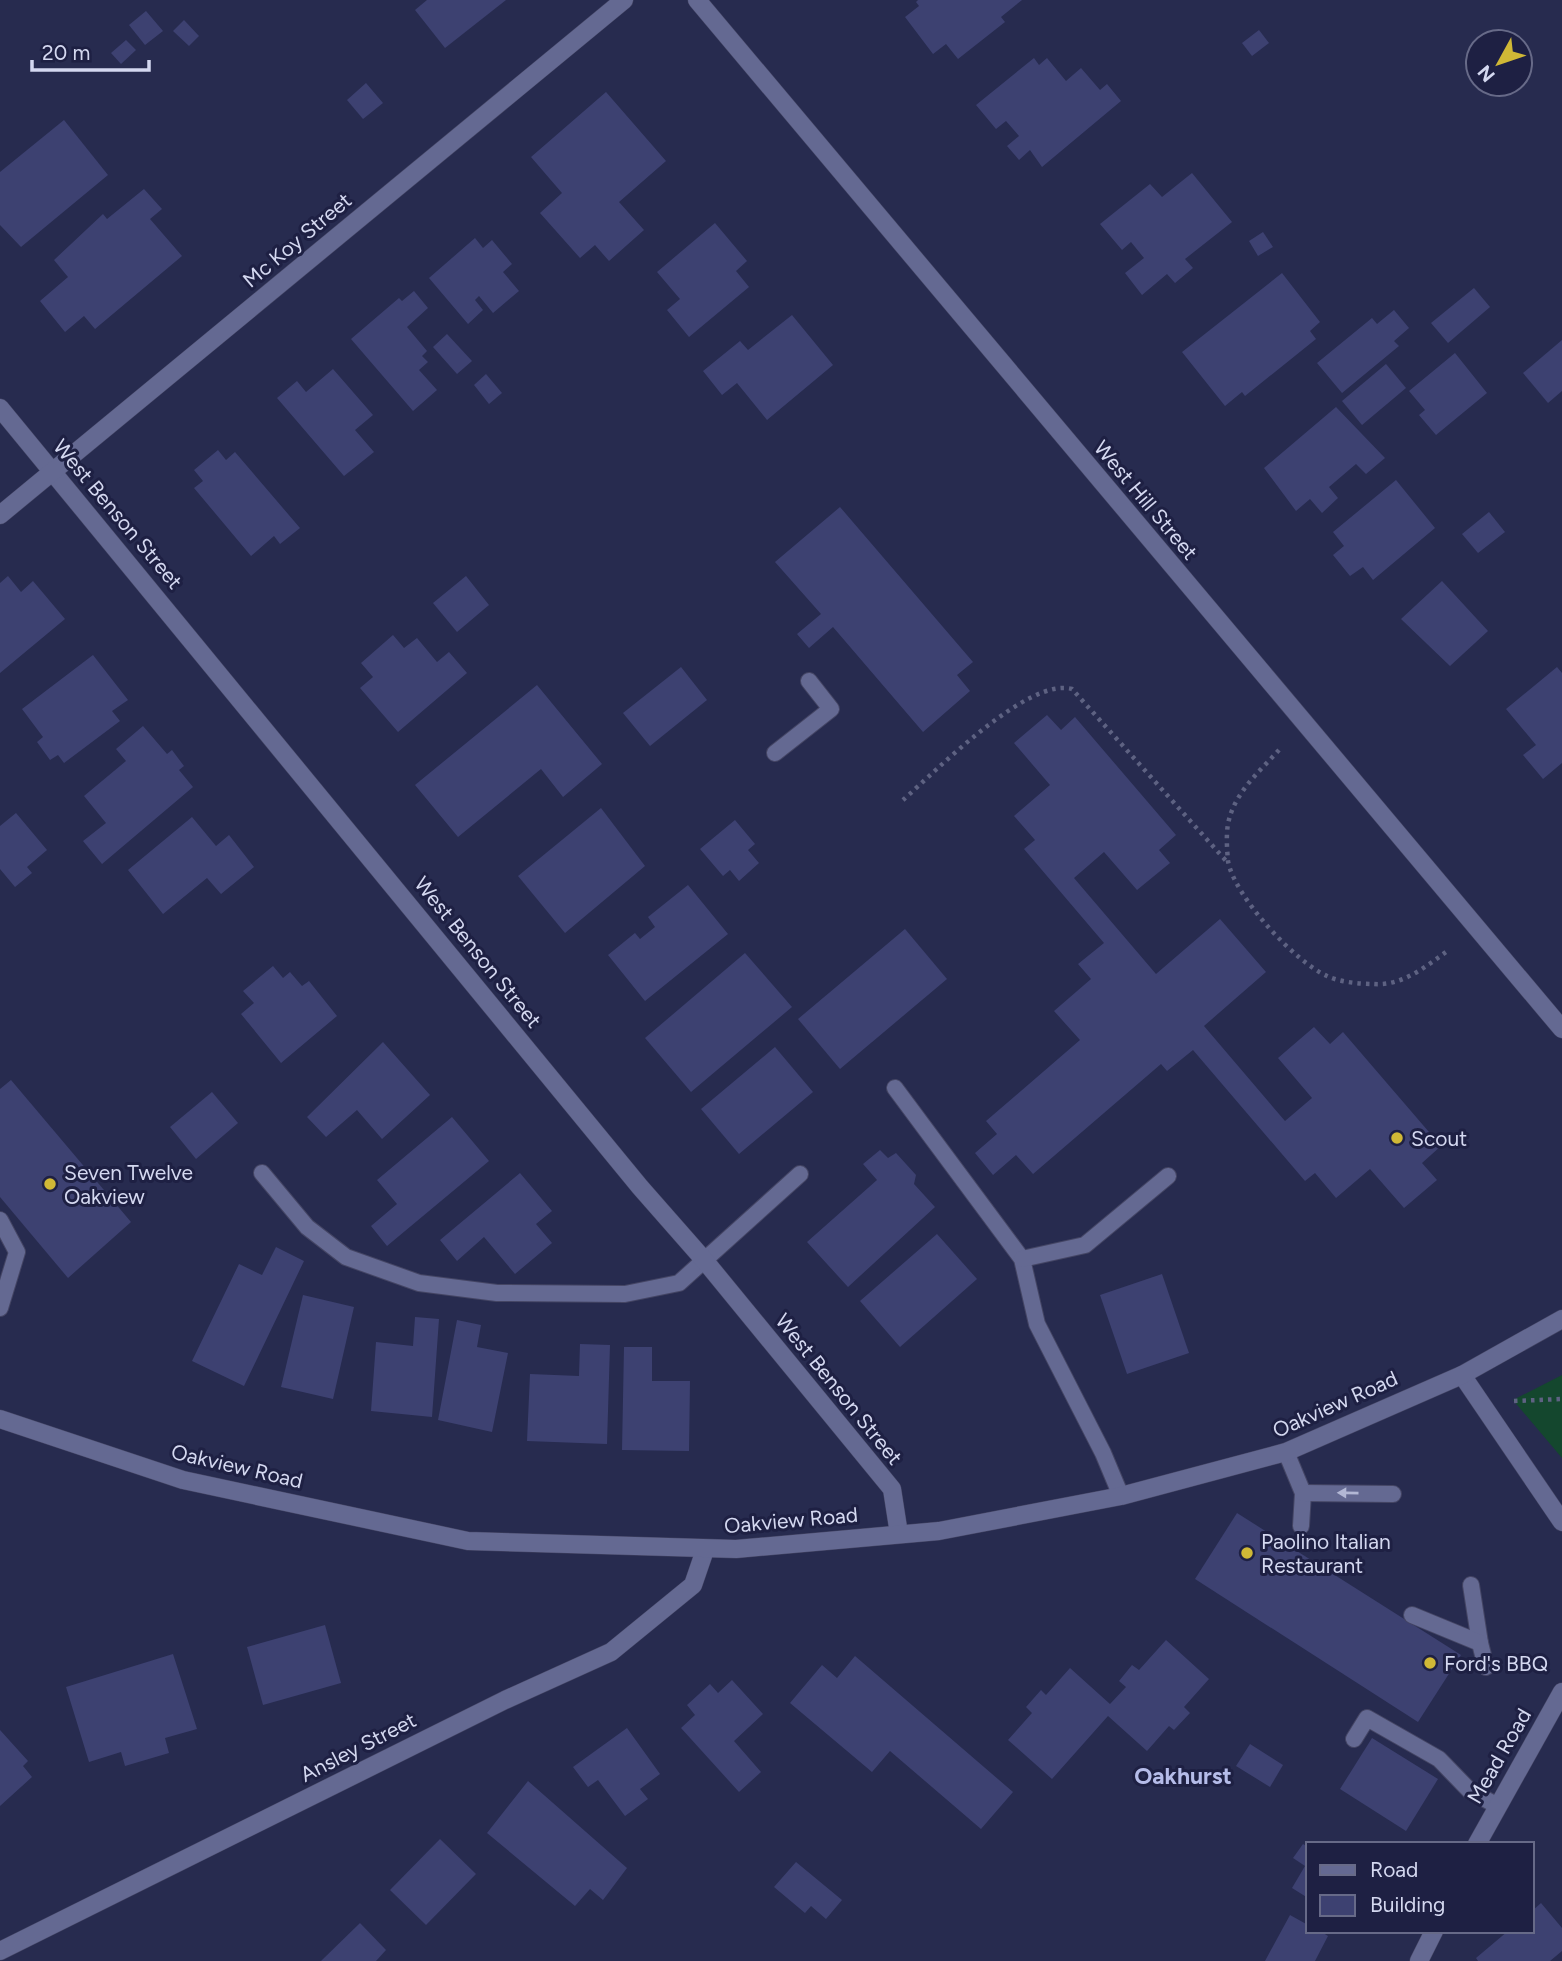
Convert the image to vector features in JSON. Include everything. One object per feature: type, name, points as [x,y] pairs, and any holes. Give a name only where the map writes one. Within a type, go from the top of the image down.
[{"type":"street","name":"Mc Koy Street","points":[[0,515],[624,0]]},
{"type":"street","name":"West Hill Street","points":[[697,0],[1562,1029]]},
{"type":"street","name":"West Benson Street","points":[[0,408],[631,1176],[705,1261],[892,1489],[899,1534]]},
{"type":"street","name":"Oakview Road","points":[[0,1419],[183,1480],[468,1541],[705,1550],[939,1531],[1121,1496],[1286,1452],[1462,1375],[1562,1319]]},
{"type":"street","points":[[1462,1375],[1562,1522]]},
{"type":"street","name":"Ansley Street","points":[[0,1951],[505,1699],[611,1651],[692,1585],[705,1550]]},
{"type":"street","name":"Mead Road","points":[[1478,1842],[1496,1805],[1562,1692]]},
{"type":"street","points":[[1419,1961],[1433,1933]]},
{"type":"lane","points":[[775,752],[831,709],[808,681]]},
{"type":"lane","points":[[895,1087],[1022,1259],[1037,1324],[1121,1496]]},
{"type":"lane","points":[[262,1173],[307,1227],[346,1257],[419,1283],[497,1293],[625,1294],[679,1283],[800,1174]]},
{"type":"lane","points":[[1022,1259],[1085,1245],[1168,1177]]},
{"type":"lane","points":[[0,1220],[17,1252],[0,1308]]},
{"type":"lane","points":[[1286,1452],[1303,1493],[1301,1526]]},
{"type":"lane","points":[[1303,1493],[1393,1494]]},
{"type":"lane","points":[[1471,1585],[1486,1667]]},
{"type":"lane","points":[[1412,1615],[1480,1643]]},
{"type":"lane","points":[[1354,1739],[1367,1718],[1439,1759],[1470,1791],[1496,1805]]},
{"type":"path","points":[[904,800],[1002,715],[1041,690],[1063,687],[1072,689],[1228,863],[1242,892],[1295,955],[1330,978],[1376,985],[1397,981],[1446,952]]},
{"type":"path","points":[[1228,863],[1228,826],[1232,810],[1246,785],[1279,750]]},
{"type":"path","points":[[1505,1402],[1562,1399]]},
{"type":"green space","points":[[1562,1375],[1562,1458],[1513,1400]]},
{"type":"building","points":[[427,0],[506,0],[445,48],[415,10]]},
{"type":"building","points":[[1022,0],[1001,17],[1005,22],[958,59],[946,44],[933,54],[905,17],[919,6],[916,2]]},
{"type":"building","points":[[146,11],[163,31],[145,45],[129,25]]},
{"type":"building","points":[[184,20],[199,36],[189,46],[173,31]]},
{"type":"building","points":[[1259,30],[1269,43],[1252,56],[1242,43]]},
{"type":"building","points":[[126,40],[136,50],[121,64],[111,53]]},
{"type":"building","points":[[1034,58],[1039,65],[1047,58],[1066,81],[1081,68],[1100,90],[1107,84],[1121,101],[1042,167],[1030,150],[1019,160],[1007,146],[1019,136],[1006,121],[996,129],[976,105]]},
{"type":"building","points":[[366,83],[383,103],[363,119],[347,100]]},
{"type":"building","points":[[606,92],[666,161],[619,202],[644,230],[609,261],[595,245],[580,258],[540,213],[562,193],[531,157]]},
{"type":"building","points":[[64,120],[108,175],[21,247],[0,225],[0,172]]},
{"type":"building","points":[[1192,173],[1232,222],[1185,259],[1193,268],[1175,283],[1167,274],[1142,295],[1125,273],[1144,258],[1131,242],[1122,250],[1100,224],[1150,184],[1162,197]]},
{"type":"building","points":[[144,189],[162,209],[150,219],[182,256],[95,329],[84,316],[65,332],[40,301],[68,277],[54,260],[103,214],[107,219]]},
{"type":"building","points":[[715,223],[747,261],[736,271],[749,287],[689,337],[667,310],[680,299],[657,272]]},
{"type":"building","points":[[1263,232],[1273,247],[1258,256],[1249,241]]},
{"type":"building","points":[[475,238],[483,248],[492,240],[512,264],[503,272],[519,291],[493,313],[479,296],[475,300],[483,310],[468,324],[429,278]]},
{"type":"building","points":[[1282,273],[1320,322],[1310,331],[1316,339],[1245,396],[1242,392],[1225,406],[1182,352]]},
{"type":"building","points":[[1474,288],[1490,307],[1448,343],[1431,323]]},
{"type":"building","points":[[414,291],[428,308],[407,327],[427,351],[422,356],[428,362],[419,370],[437,390],[413,411],[351,339],[399,298],[402,301]]},
{"type":"building","points":[[1394,310],[1409,328],[1394,341],[1399,346],[1342,393],[1317,363],[1372,318],[1377,324]]},
{"type":"building","points":[[792,315],[833,365],[767,420],[737,383],[722,395],[703,371],[740,341],[748,350]]},
{"type":"building","points":[[447,334],[472,361],[457,374],[433,347]]},
{"type":"building","points":[[1562,340],[1562,391],[1548,403],[1523,373]]},
{"type":"building","points":[[1455,353],[1487,393],[1436,435],[1419,415],[1425,410],[1409,391]]},
{"type":"building","points":[[1386,364],[1406,388],[1362,425],[1342,401]]},
{"type":"building","points":[[333,369],[373,415],[355,430],[374,452],[344,476],[277,398],[297,381],[306,392]]},
{"type":"building","points":[[486,374],[502,393],[489,404],[474,385]]},
{"type":"building","points":[[1336,407],[1385,458],[1366,474],[1356,464],[1329,487],[1338,498],[1322,513],[1310,499],[1296,511],[1264,468]]},
{"type":"building","points":[[218,450],[226,460],[235,452],[300,528],[280,544],[274,536],[251,556],[194,488],[203,481],[194,470]]},
{"type":"building","points":[[1396,480],[1435,528],[1373,580],[1363,567],[1350,576],[1333,555],[1344,546],[1333,532]]},
{"type":"building","points":[[840,507],[973,662],[957,675],[970,691],[923,732],[833,627],[809,648],[797,634],[821,614],[775,562]]},
{"type":"building","points":[[1489,512],[1505,532],[1478,553],[1462,534]]},
{"type":"building","points":[[8,576],[21,592],[33,581],[65,619],[0,673],[0,583]]},
{"type":"building","points":[[466,576],[489,605],[457,632],[433,603]]},
{"type":"building","points":[[1442,581],[1488,631],[1450,666],[1401,619]]},
{"type":"building","points":[[393,635],[404,648],[417,638],[437,662],[449,652],[467,673],[398,732],[360,688],[373,677],[361,663]]},
{"type":"building","points":[[93,655],[128,700],[112,711],[120,721],[64,763],[58,755],[50,760],[37,742],[43,737],[22,709]]},
{"type":"building","points":[[681,667],[707,700],[650,746],[623,713]]},
{"type":"building","points":[[1557,667],[1562,673],[1562,763],[1543,779],[1523,755],[1536,745],[1506,709]]},
{"type":"building","points":[[537,685],[602,764],[563,797],[541,769],[458,837],[415,785]]},
{"type":"building","points":[[1047,715],[1061,730],[1075,717],[1176,835],[1159,850],[1170,863],[1137,890],[1104,852],[1074,878],[1156,974],[1220,919],[1266,972],[1204,1026],[1285,1121],[1312,1098],[1278,1058],[1314,1027],[1330,1044],[1343,1032],[1441,1146],[1422,1163],[1437,1180],[1404,1208],[1370,1169],[1336,1198],[1315,1173],[1305,1181],[1193,1050],[1167,1071],[1161,1064],[1033,1174],[1016,1155],[993,1175],[975,1153],[997,1134],[986,1121],[1080,1040],[1054,1011],[1091,979],[1078,964],[1104,943],[1024,849],[1035,840],[1014,816],[1050,785],[1014,743]]},
{"type":"building","points":[[143,726],[167,754],[172,750],[184,766],[179,770],[193,787],[102,864],[83,841],[106,823],[84,796],[126,761],[116,749]]},
{"type":"building","points":[[601,808],[645,866],[565,933],[518,876]]},
{"type":"building","points":[[16,813],[47,850],[27,867],[32,873],[15,887],[0,869],[0,826]]},
{"type":"building","points":[[192,817],[216,846],[229,835],[254,867],[221,894],[207,878],[163,914],[128,870]]},
{"type":"building","points":[[735,820],[755,844],[748,850],[759,863],[739,881],[730,870],[723,876],[700,849]]},
{"type":"building","points":[[688,885],[728,934],[645,1001],[608,955],[635,933],[640,939],[655,927],[648,917]]},
{"type":"building","points":[[905,929],[947,979],[840,1069],[798,1019]]},
{"type":"building","points":[[745,953],[792,1007],[691,1092],[645,1038]]},
{"type":"building","points":[[273,966],[283,978],[290,972],[302,986],[309,981],[337,1016],[281,1063],[241,1014],[254,1003],[243,991]]},
{"type":"building","points":[[383,1042],[430,1095],[382,1139],[357,1110],[326,1137],[307,1117]]},
{"type":"building","points":[[775,1047],[813,1092],[739,1154],[701,1109]]},
{"type":"building","name":"Seven Twelve Oakview","points":[[11,1080],[131,1222],[68,1278],[0,1197],[0,1089]]},
{"type":"building","points":[[212,1092],[238,1123],[196,1159],[170,1127]]},
{"type":"building","points":[[452,1117],[489,1161],[387,1246],[371,1226],[397,1204],[377,1180]]},
{"type":"building","points":[[880,1150],[888,1158],[896,1153],[916,1175],[914,1184],[935,1207],[848,1287],[807,1242],[877,1180],[863,1164]]},
{"type":"building","points":[[520,1173],[552,1211],[536,1224],[552,1243],[515,1274],[484,1237],[457,1261],[440,1240]]},
{"type":"building","points":[[937,1234],[977,1279],[900,1347],[860,1301]]},
{"type":"building","points":[[276,1247],[304,1261],[244,1386],[192,1361],[239,1264],[262,1275]]},
{"type":"building","points":[[1162,1274],[1189,1353],[1127,1374],[1100,1295]]},
{"type":"building","points":[[303,1295],[354,1307],[333,1399],[281,1387]]},
{"type":"building","points":[[415,1317],[439,1319],[432,1417],[371,1411],[376,1342],[413,1346]]},
{"type":"building","points":[[457,1320],[481,1325],[477,1347],[508,1353],[492,1432],[438,1420]]},
{"type":"building","points":[[580,1344],[610,1345],[607,1444],[527,1441],[530,1374],[579,1376]]},
{"type":"building","points":[[624,1347],[652,1347],[652,1381],[690,1381],[689,1451],[622,1450]]},
{"type":"building","points":[[1237,1513],[1461,1655],[1418,1722],[1195,1579]]},
{"type":"building","points":[[325,1625],[341,1683],[263,1705],[247,1647]]},
{"type":"building","points":[[1166,1640],[1209,1679],[1184,1707],[1190,1713],[1174,1730],[1169,1726],[1147,1751],[1108,1716],[1052,1779],[1008,1740],[1032,1713],[1026,1707],[1041,1690],[1046,1695],[1070,1668],[1110,1704],[1126,1687],[1119,1681],[1132,1665],[1139,1670]]},
{"type":"building","points":[[173,1654],[197,1729],[165,1738],[169,1753],[125,1766],[121,1752],[89,1762],[66,1687]]},
{"type":"building","points":[[855,1656],[1013,1792],[981,1829],[890,1751],[872,1772],[790,1703],[822,1665],[837,1678]]},
{"type":"building","points":[[732,1680],[763,1714],[734,1741],[761,1772],[739,1792],[681,1728],[695,1715],[687,1705],[710,1684],[718,1693]]},
{"type":"building","points":[[627,1728],[660,1774],[640,1789],[648,1799],[625,1816],[598,1780],[588,1787],[573,1767]]},
{"type":"building","points":[[0,1730],[28,1761],[23,1766],[32,1777],[0,1806]]},
{"type":"building","points":[[1372,1738],[1438,1779],[1406,1831],[1340,1789]]},
{"type":"building","points":[[1250,1744],[1283,1765],[1270,1787],[1236,1766]]},
{"type":"building","points":[[528,1781],[627,1868],[603,1900],[590,1889],[575,1906],[487,1833]]},
{"type":"building","points":[[440,1839],[476,1874],[426,1925],[390,1890]]},
{"type":"building","points":[[1303,1844],[1306,1846],[1306,1897],[1292,1888],[1305,1866],[1293,1858]]},
{"type":"building","points":[[796,1862],[842,1900],[826,1919],[811,1906],[805,1913],[774,1887]]},
{"type":"building","points":[[1541,1903],[1562,1928],[1562,1951],[1550,1961],[1478,1961],[1476,1958],[1506,1933],[1534,1933],[1534,1909]]},
{"type":"building","points":[[1290,1915],[1306,1924],[1306,1933],[1323,1933],[1328,1936],[1315,1961],[1265,1961]]},
{"type":"building","points":[[360,1923],[386,1950],[376,1961],[321,1961]]},
{"type":"place","name":"Scout","points":[[1397,1138]]},
{"type":"place","name":"Seven Twelve Oakview","points":[[50,1184]]},
{"type":"place","name":"Paolino Italian Restaurant","points":[[1247,1553]]},
{"type":"place","name":"Ford's BBQ","points":[[1430,1663]]},
{"type":"district","name":"Oakhurst","points":[[1183,1776]]}]
